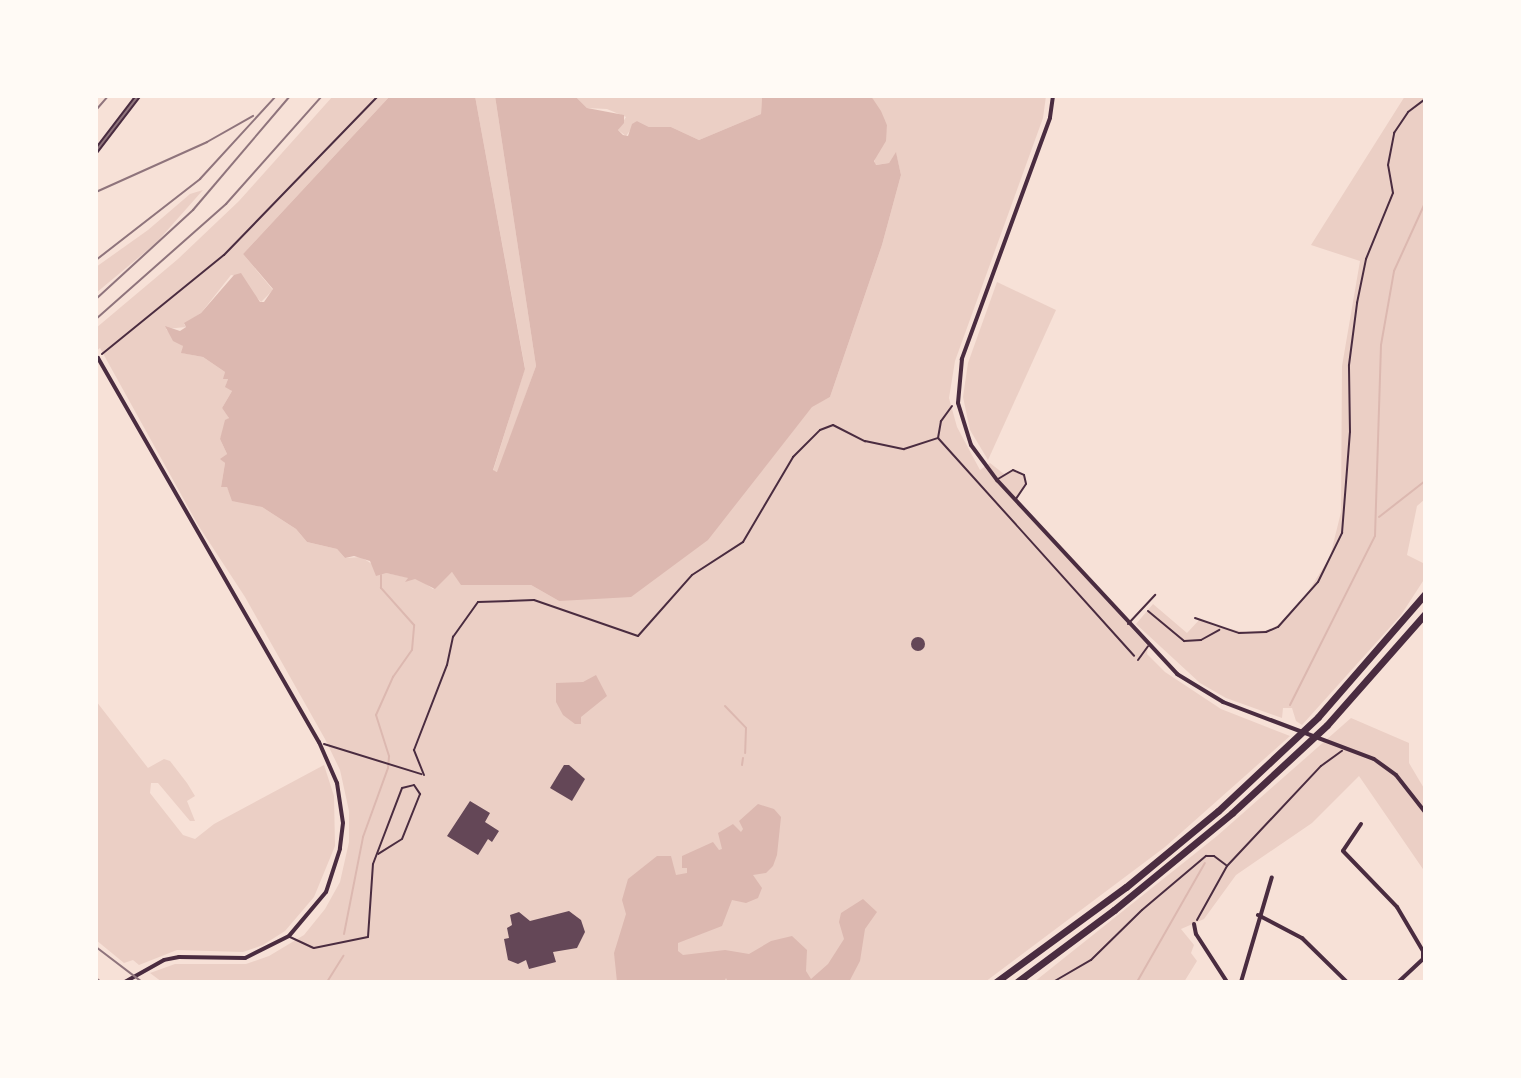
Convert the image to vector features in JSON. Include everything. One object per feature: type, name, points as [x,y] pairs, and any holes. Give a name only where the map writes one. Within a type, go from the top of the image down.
[{"type":"highway","points":[[996,982],[1126,887],[1218,811],[1318,717],[1425,594]]},
{"type":"highway","points":[[1017,982],[1114,910],[1243,803],[1327,725],[1425,614]]},
{"type":"main road","points":[[96,151],[138,96]]},
{"type":"street","points":[[1053,96],[1050,118],[962,359],[958,403],[971,445],[997,480],[1148,646],[1202,691],[1264,718],[1366,754],[1390,769],[1425,812]]},
{"type":"street","points":[[97,359],[319,742],[340,797],[340,849],[321,901],[289,936],[245,958],[179,957],[164,960],[125,982]]},
{"type":"street","points":[[1361,824],[1343,851],[1397,907],[1423,951],[1423,959],[1398,982]]},
{"type":"street","points":[[1241,982],[1258,915],[1272,877]]},
{"type":"street","points":[[1258,915],[1302,938],[1347,982]]},
{"type":"street","points":[[1194,924],[1196,934],[1227,982]]},
{"type":"lane","points":[[997,480],[1013,470],[1024,475],[1026,484],[1015,500]]},
{"type":"lane","points":[[1128,624],[1155,595]]},
{"type":"lane","points":[[1138,660],[1148,646]]},
{"type":"lane","points":[[289,936],[314,948],[368,937],[370,887],[378,854],[402,788],[414,785],[420,794],[402,839],[378,854]]},
{"type":"path","points":[[97,359],[224,255],[378,96]]},
{"type":"path","points":[[1195,618],[1220,630],[1266,632],[1288,619],[1318,582],[1342,533],[1350,432],[1349,365],[1360,288],[1366,259],[1393,193],[1388,165],[1394,133],[1408,112],[1425,99]]},
{"type":"path","points":[[938,438],[945,412],[958,403]]},
{"type":"path","points":[[319,742],[424,775],[414,750],[447,665],[453,637],[478,602],[534,600],[638,636],[692,575],[743,542],[793,457],[820,430],[833,425],[865,441],[904,449],[938,438]]},
{"type":"path","points":[[938,438],[1138,660]]},
{"type":"path","points":[[1144,608],[1184,641],[1201,640],[1220,630]]},
{"type":"path","points":[[1194,924],[1227,866],[1321,766],[1342,750]]},
{"type":"path","points":[[1053,982],[1091,960],[1142,910],[1206,856],[1214,856],[1227,866]]},
{"type":"shaded area","points":[[333,96],[390,96],[243,254],[273,290],[261,302],[237,276],[231,275],[201,313],[184,324],[186,327],[166,329],[183,346],[182,353],[203,357],[225,372],[224,378],[228,379],[226,385],[232,391],[222,408],[229,417],[220,439],[227,454],[221,459],[225,463],[221,487],[227,487],[233,500],[262,507],[296,529],[307,542],[337,549],[345,558],[361,557],[386,573],[420,580],[433,589],[452,572],[472,585],[531,585],[559,601],[771,455],[812,406],[830,397],[882,245],[901,175],[896,153],[889,163],[875,165],[874,155],[884,143],[887,125],[871,96],[1046,96],[1043,118],[955,361],[949,398],[957,427],[980,470],[990,463],[1004,474],[1013,470],[1024,475],[1026,484],[1015,501],[1148,646],[1147,654],[1165,672],[1221,709],[1290,736],[1165,847],[985,982],[162,982],[150,973],[175,964],[246,964],[269,956],[304,935],[325,909],[340,882],[349,842],[349,811],[340,770],[325,739],[245,597],[198,525],[100,348],[96,351],[96,328],[178,259],[239,201]]},
{"type":"shaded area","points":[[390,96],[475,96],[525,369],[493,470],[497,472],[536,366],[495,96],[575,96],[587,108],[624,115],[624,123],[618,130],[623,135],[628,136],[632,124],[637,121],[649,127],[671,127],[699,140],[761,114],[762,96],[871,96],[881,111],[887,125],[886,141],[874,161],[876,165],[889,163],[896,152],[901,175],[882,245],[830,397],[812,407],[708,540],[631,597],[559,601],[531,585],[461,585],[452,572],[435,589],[415,579],[405,582],[408,578],[386,573],[376,576],[370,561],[354,556],[345,558],[337,549],[307,542],[296,529],[262,507],[232,501],[227,487],[221,487],[225,463],[220,459],[227,454],[220,439],[225,420],[229,418],[222,408],[232,391],[225,387],[228,379],[223,379],[225,372],[203,357],[181,353],[183,346],[173,341],[165,326],[180,331],[186,327],[184,323],[201,313],[234,275],[241,273],[260,302],[264,302],[273,289],[243,254]]},
{"type":"shaded area","points":[[475,96],[495,96],[536,366],[498,472],[493,471],[525,368]]},
{"type":"shaded area","points":[[575,96],[762,96],[761,114],[699,140],[671,127],[649,127],[637,121],[626,136],[618,130],[626,117],[607,109],[587,108]]},
{"type":"shaded area","points":[[1405,96],[1425,96],[1425,499],[1417,506],[1407,555],[1425,564],[1425,578],[1401,615],[1302,725],[1296,721],[1292,708],[1283,708],[1282,718],[1226,698],[1200,683],[1136,624],[1153,604],[1187,633],[1200,619],[1214,626],[1246,632],[1270,630],[1281,623],[1306,595],[1330,557],[1341,512],[1342,366],[1360,261],[1311,245]]},
{"type":"shaded area","points":[[203,190],[156,243],[96,293],[96,267],[148,230],[190,194]]},
{"type":"shaded area","points":[[997,282],[1056,310],[988,460],[970,430],[963,397],[968,363]]},
{"type":"shaded area","points":[[596,675],[607,696],[581,717],[581,724],[575,724],[563,715],[556,702],[556,683],[583,682]]},
{"type":"shaded area","points":[[96,701],[148,768],[164,759],[170,761],[187,783],[195,796],[187,801],[195,821],[190,821],[158,783],[151,783],[150,793],[183,835],[195,839],[214,824],[324,765],[334,796],[335,846],[314,897],[285,931],[263,945],[243,952],[177,950],[139,965],[133,960],[124,963],[96,940]]},
{"type":"shaded area","points":[[1351,718],[1409,743],[1409,763],[1425,790],[1425,872],[1359,776],[1312,823],[1236,875],[1204,919],[1181,929],[1194,945],[1191,953],[1197,961],[1184,982],[1034,982],[1217,836]]},
{"type":"shaded area","points":[[758,804],[774,809],[781,817],[773,866],[766,873],[753,875],[762,888],[758,898],[746,903],[732,900],[722,926],[678,943],[678,951],[683,955],[725,950],[749,954],[771,941],[792,936],[807,950],[806,971],[811,979],[828,964],[844,939],[839,922],[841,913],[863,899],[877,912],[865,929],[860,961],[849,982],[728,982],[726,978],[724,982],[617,982],[614,953],[626,914],[622,900],[628,879],[657,856],[671,856],[676,875],[687,873],[687,868],[682,868],[682,856],[713,842],[719,850],[722,849],[718,833],[733,824],[741,832],[743,829],[739,821]]},
{"type":"building","points":[[918,637],[925,644],[918,651],[911,644]]},
{"type":"building","points":[[564,765],[569,765],[585,779],[572,801],[550,788]]},
{"type":"building","points":[[470,801],[490,813],[485,822],[499,831],[492,842],[488,839],[478,855],[447,836]]},
{"type":"building","points":[[569,911],[581,920],[585,932],[577,948],[553,952],[556,962],[529,969],[526,960],[518,964],[508,960],[504,939],[509,938],[507,928],[512,925],[510,915],[519,912],[530,921]]},
{"type":"waterway","points":[[1290,705],[1375,536],[1381,345],[1394,271],[1425,203]]},
{"type":"waterway","points":[[1379,517],[1425,481]]},
{"type":"waterway","points":[[344,934],[363,837],[388,768],[389,756],[376,715],[393,677],[412,650],[414,625],[381,588],[381,575]]},
{"type":"waterway","points":[[725,706],[746,728],[745,753]]},
{"type":"waterway","points":[[742,765],[743,758]]},
{"type":"waterway","points":[[1137,982],[1205,863]]},
{"type":"waterway","points":[[327,982],[343,956]]},
{"type":"tram line","points":[[96,151],[138,96]]},
{"type":"railway","points":[[96,110],[108,96]]},
{"type":"railway","points":[[96,260],[200,179],[276,96]]},
{"type":"railway","points":[[96,299],[193,210],[290,96]]},
{"type":"railway","points":[[96,319],[226,204],[322,96]]},
{"type":"railway","points":[[96,192],[207,142],[253,116]]},
{"type":"railway","points":[[96,947],[142,982]]},
{"type":"railway","points":[[96,978],[101,982]]}]
